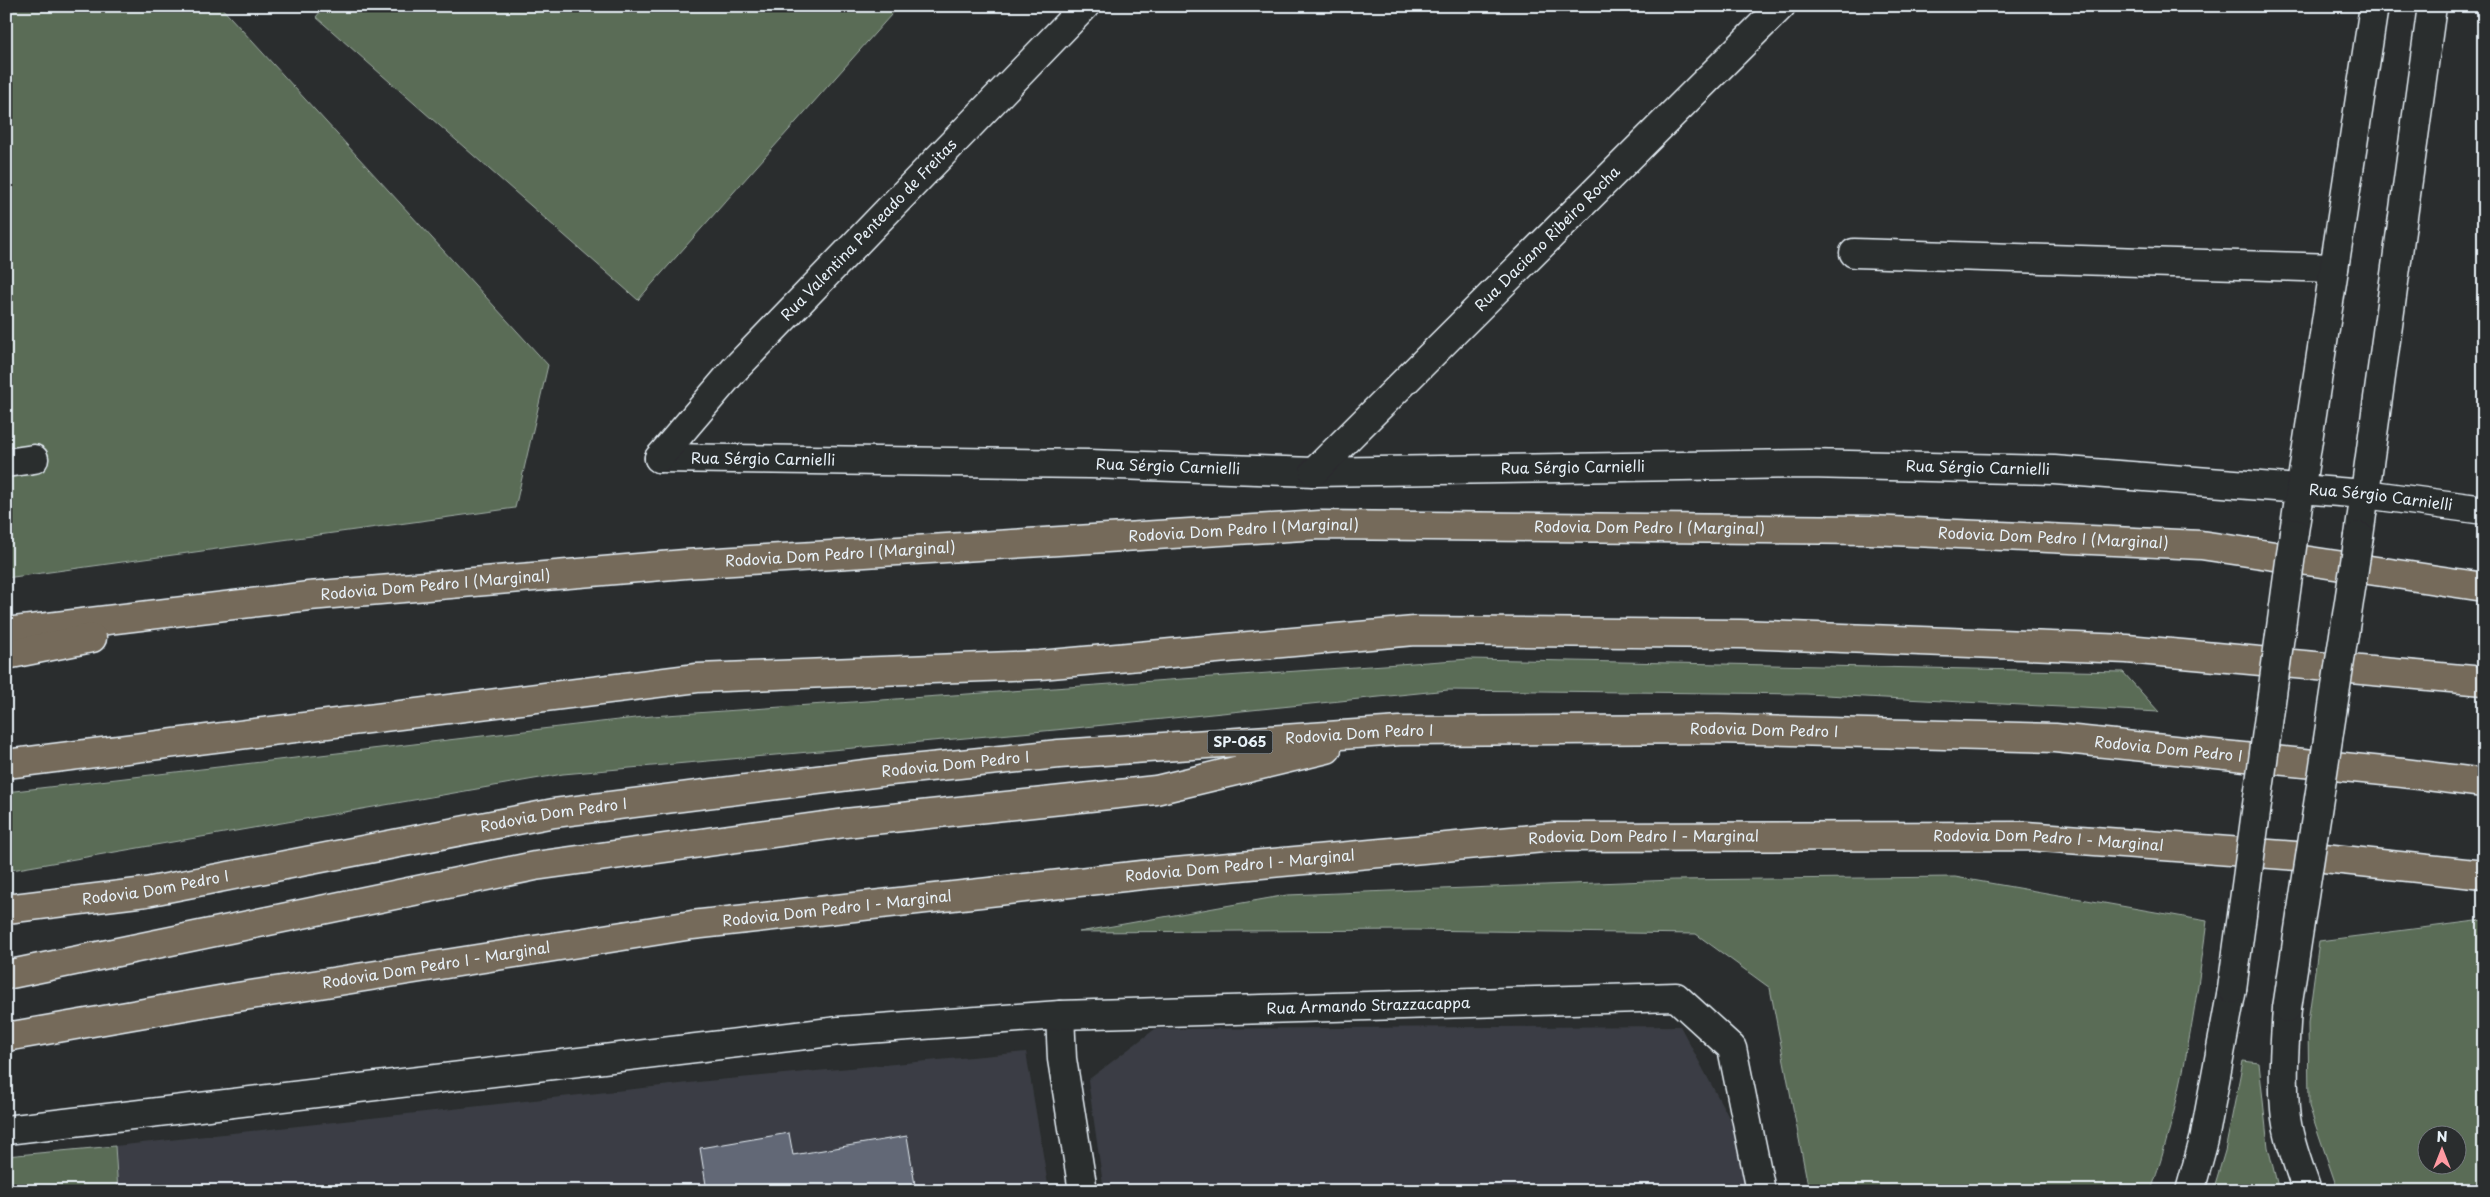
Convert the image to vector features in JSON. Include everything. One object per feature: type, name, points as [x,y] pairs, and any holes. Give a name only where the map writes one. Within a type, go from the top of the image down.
[{"type":"highway","name":"Rodovia Dom Pedro I (Marginal)","points":[[6,632],[297,597],[685,564],[1320,525],[1870,530],[2201,545],[2484,586]]},
{"type":"highway","points":[[6,655],[297,597]]},
{"type":"highway","points":[[6,764],[697,678],[1040,665],[1414,630],[1740,634],[2127,649],[2484,681]]},
{"type":"highway","name":"Rodovia Dom Pedro I","points":[[6,909],[146,892],[554,812],[871,774],[1059,754],[1400,731],[1718,729],[2055,738],[2484,783]]},
{"type":"highway","points":[[6,975],[535,866],[845,823],[1156,790],[1400,731]]},
{"type":"highway","name":"Rodovia Dom Pedro I - Marginal","points":[[6,1038],[225,999],[692,925],[1142,874],[1554,837],[2026,836],[2324,858],[2484,875]]},
{"type":"street","name":"Rua Valentina Penteado de Freitas","points":[[659,458],[734,370],[1085,6]]},
{"type":"street","name":"Rua Daciano Ribeiro Rocha","points":[[1314,472],[1781,6]]},
{"type":"street","points":[[2190,1191],[2204,1140],[2232,989],[2300,489],[2374,6]]},
{"type":"street","points":[[2307,1191],[2294,1153],[2285,1110],[2284,1052],[2287,1008],[2359,536],[2432,6]]},
{"type":"street","points":[[1854,253],[2334,268]]},
{"type":"street","name":"Rua Sérgio Carnielli","points":[[659,458],[1090,464],[1314,472],[1809,464],[2054,470],[2365,494],[2484,510]]},
{"type":"street","points":[[6,463],[34,460]]},
{"type":"street","name":"Rua Armando Strazzacappa","points":[[6,1130],[839,1031],[1060,1015],[1676,997],[1732,1048],[1761,1191]]},
{"type":"street","points":[[1060,1015],[1062,1059],[1083,1191]]},
{"type":"shaded area","points":[[1680,1026],[1734,1127],[1746,1191],[1104,1191],[1088,1080],[1155,1029]]},
{"type":"shaded area","points":[[1026,1052],[1049,1191],[118,1191],[115,1146],[707,1081]]},
{"type":"green space","points":[[6,6],[220,6],[548,365],[515,508],[6,578]]},
{"type":"green space","points":[[325,6],[899,6],[638,300],[316,17]]},
{"type":"green space","points":[[1470,659],[2123,672],[2159,712],[1806,694],[1448,690],[1055,730],[563,774],[6,871],[6,792],[652,716]]},
{"type":"green space","points":[[1955,877],[2207,921],[2179,1091],[2162,1158],[2151,1191],[1809,1191],[1770,988],[1696,934],[1412,930],[1079,932],[1287,895],[1674,880]]},
{"type":"green space","points":[[2484,920],[2484,1191],[2338,1191],[2309,1106],[2308,1023],[2319,941]]},
{"type":"green space","points":[[2243,1061],[2259,1063],[2268,1147],[2279,1191],[2213,1191],[2225,1151]]},
{"type":"green space","points":[[115,1146],[118,1191],[6,1191],[6,1156]]},
{"type":"building","points":[[789,1133],[793,1155],[907,1136],[916,1191],[707,1191],[700,1148]]}]
